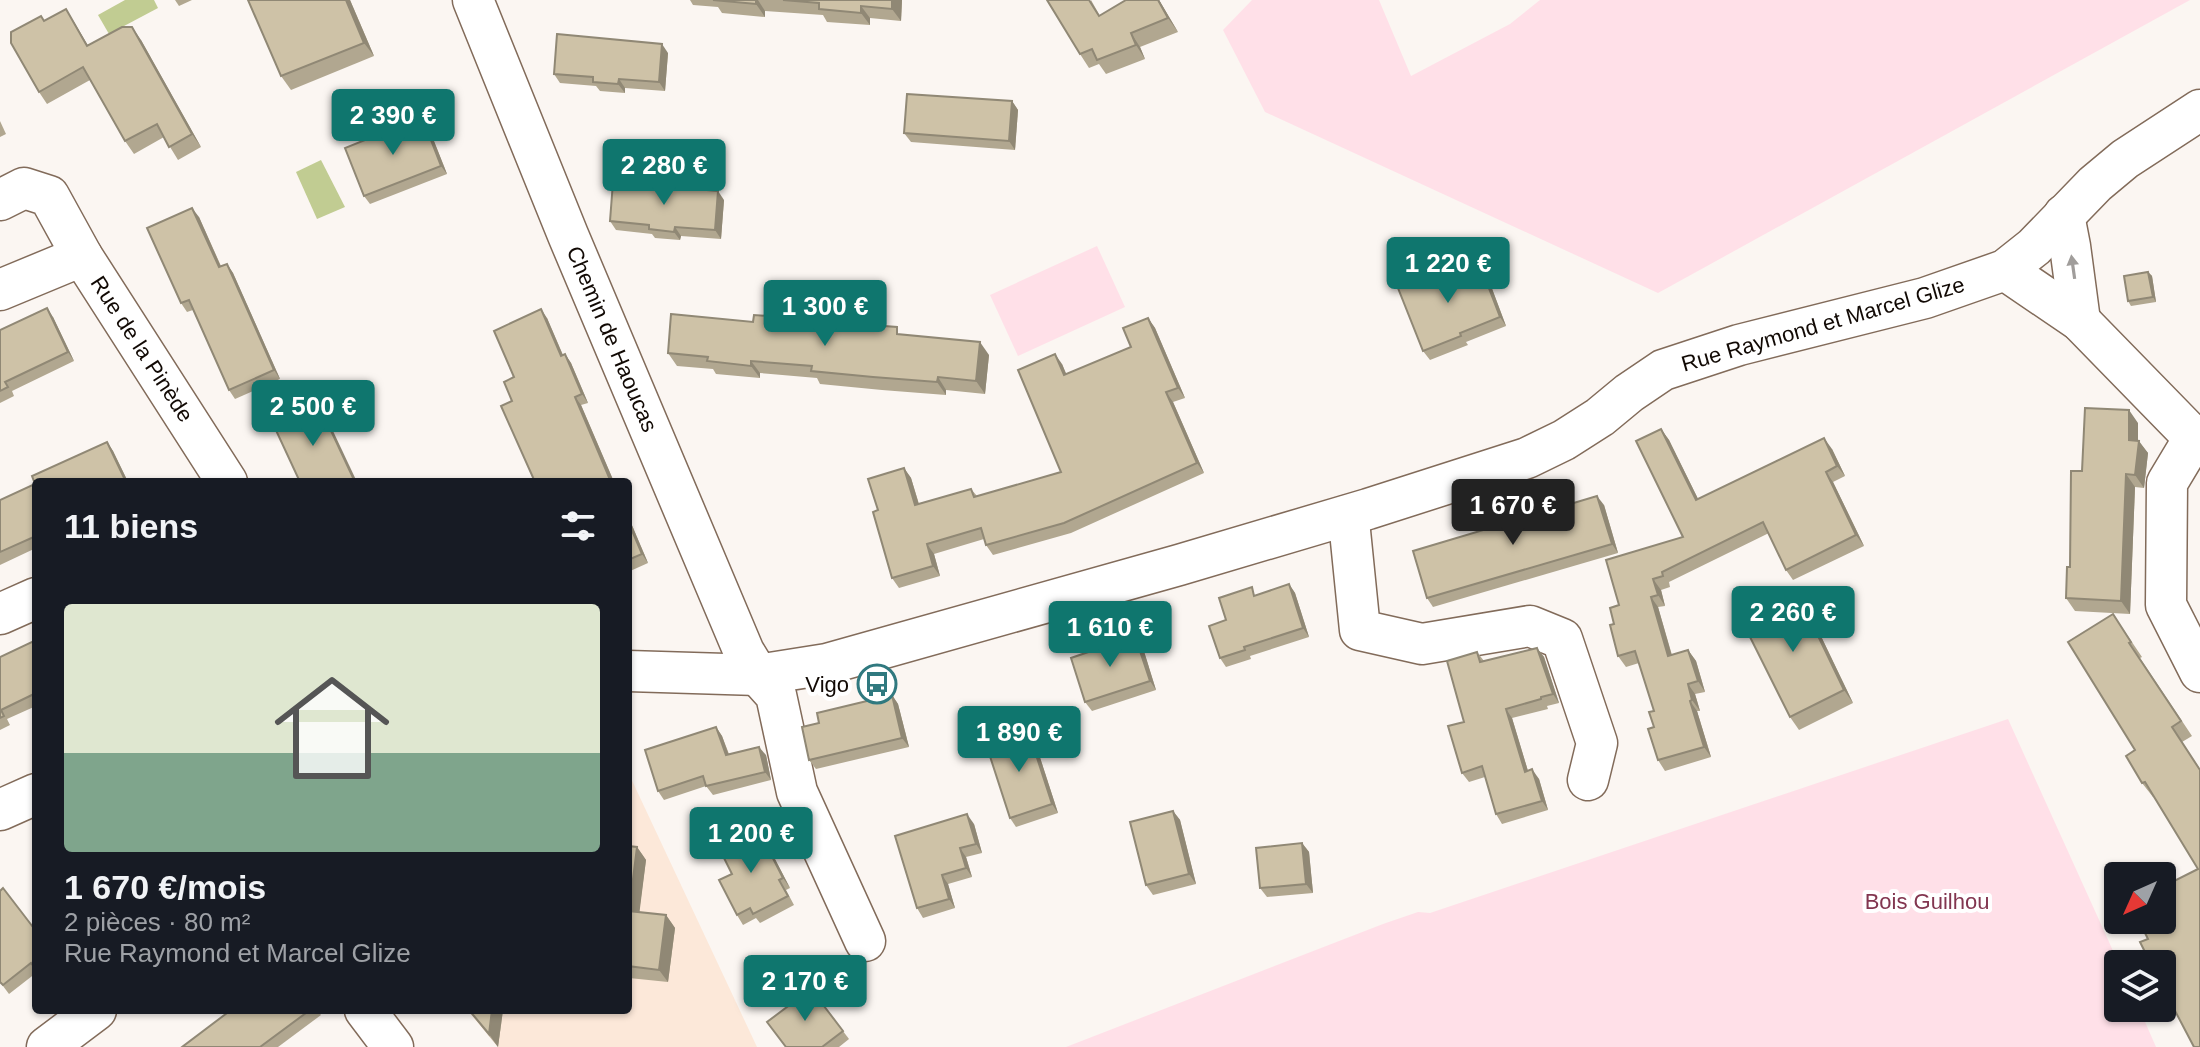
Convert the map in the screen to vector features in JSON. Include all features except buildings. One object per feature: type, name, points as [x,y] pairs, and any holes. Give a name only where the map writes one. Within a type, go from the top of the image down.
[{"type":"street","name":"Chemin de Haoucas","points":[[473,0],[744,652],[758,675],[776,695],[797,792],[865,941]]},
{"type":"street","name":"Rue Raymond et Marcel Glize","points":[[632,671],[758,675],[807,668],[877,652],[1346,516],[1527,458],[1564,440],[1600,417],[1663,370],[1739,345],[1925,298],[2005,270],[2034,247],[2095,184],[2125,159],[2200,110]]},
{"type":"street","name":"Rue de la Pinède","points":[[0,200],[24,188],[49,196],[82,256],[224,478]]},
{"type":"street","points":[[2064,215],[2080,321]]},
{"type":"street","name":"Rue de la Pinède","points":[[0,290],[82,256]]},
{"type":"street","points":[[2005,270],[2080,321],[2197,441],[2167,483],[2166,605],[2200,672]]},
{"type":"street","points":[[1346,516],[1360,630],[1422,644],[1530,626],[1562,639],[1597,743],[1588,780]]},
{"type":"street","points":[[0,614],[32,600]]},
{"type":"street","points":[[0,810],[32,796]]},
{"type":"street","points":[[47,1047],[91,1014]]},
{"type":"street","points":[[368,1014],[393,1047]]},
{"type":"shaded area","points":[[125,0],[154,0],[158,8],[109,34],[98,15]]},
{"type":"shaded area","points":[[321,160],[345,207],[317,219],[296,172]]},
{"type":"shaded area","points":[[632,781],[757,1047],[498,1047],[470,1014],[632,1014]]},
{"type":"green space","points":[[1252,0],[1379,0],[1411,76],[1510,24],[1540,0],[2190,0],[1658,293],[1265,112],[1223,30]]},
{"type":"green space","points":[[1097,246],[1125,307],[1018,356],[990,295]]},
{"type":"green space","name":"Bois Guilhou","points":[[2008,719],[2113,950],[2104,950],[2104,1022],[2145,1022],[2156,1047],[1066,1047],[1383,924],[1418,912],[1430,913]]},
{"type":"place","name":"Vigo","points":[[877,684]]}]
